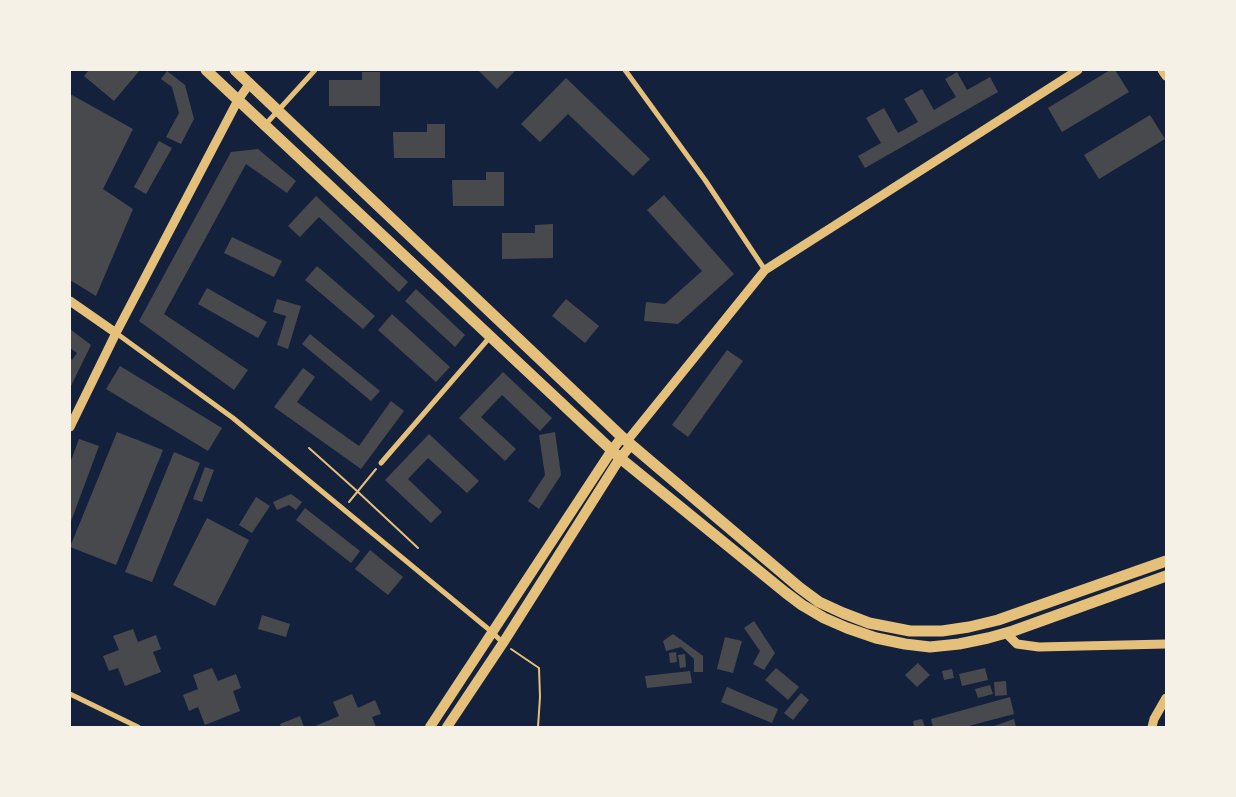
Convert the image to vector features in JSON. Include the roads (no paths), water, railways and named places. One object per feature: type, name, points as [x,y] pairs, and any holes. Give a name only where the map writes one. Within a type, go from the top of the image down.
[{"type":"highway","points":[[206,70],[616,454],[786,593],[802,605],[831,621],[876,638],[904,644],[930,647],[959,644],[988,638],[1166,576]]},
{"type":"highway","points":[[236,70],[626,441],[819,602],[869,623],[910,631],[942,631],[998,620],[1166,561]]},
{"type":"main road","points":[[430,727],[492,632],[626,441]]},
{"type":"main road","points":[[447,727],[503,644],[616,454]]},
{"type":"street","points":[[264,125],[315,70]]},
{"type":"street","points":[[625,70],[705,180],[765,270]]},
{"type":"street","points":[[626,441],[765,270],[1078,70]]},
{"type":"street","points":[[1162,70],[1166,76]]},
{"type":"street","points":[[70,427],[116,333],[238,100],[250,83]]},
{"type":"street","points":[[70,301],[233,418],[492,632],[503,644]]},
{"type":"street","points":[[381,463],[490,336]]},
{"type":"street","points":[[1006,632],[1017,644],[1039,646],[1166,644]]},
{"type":"street","points":[[70,694],[138,727]]},
{"type":"street","points":[[1152,727],[1154,719],[1166,698]]}]
